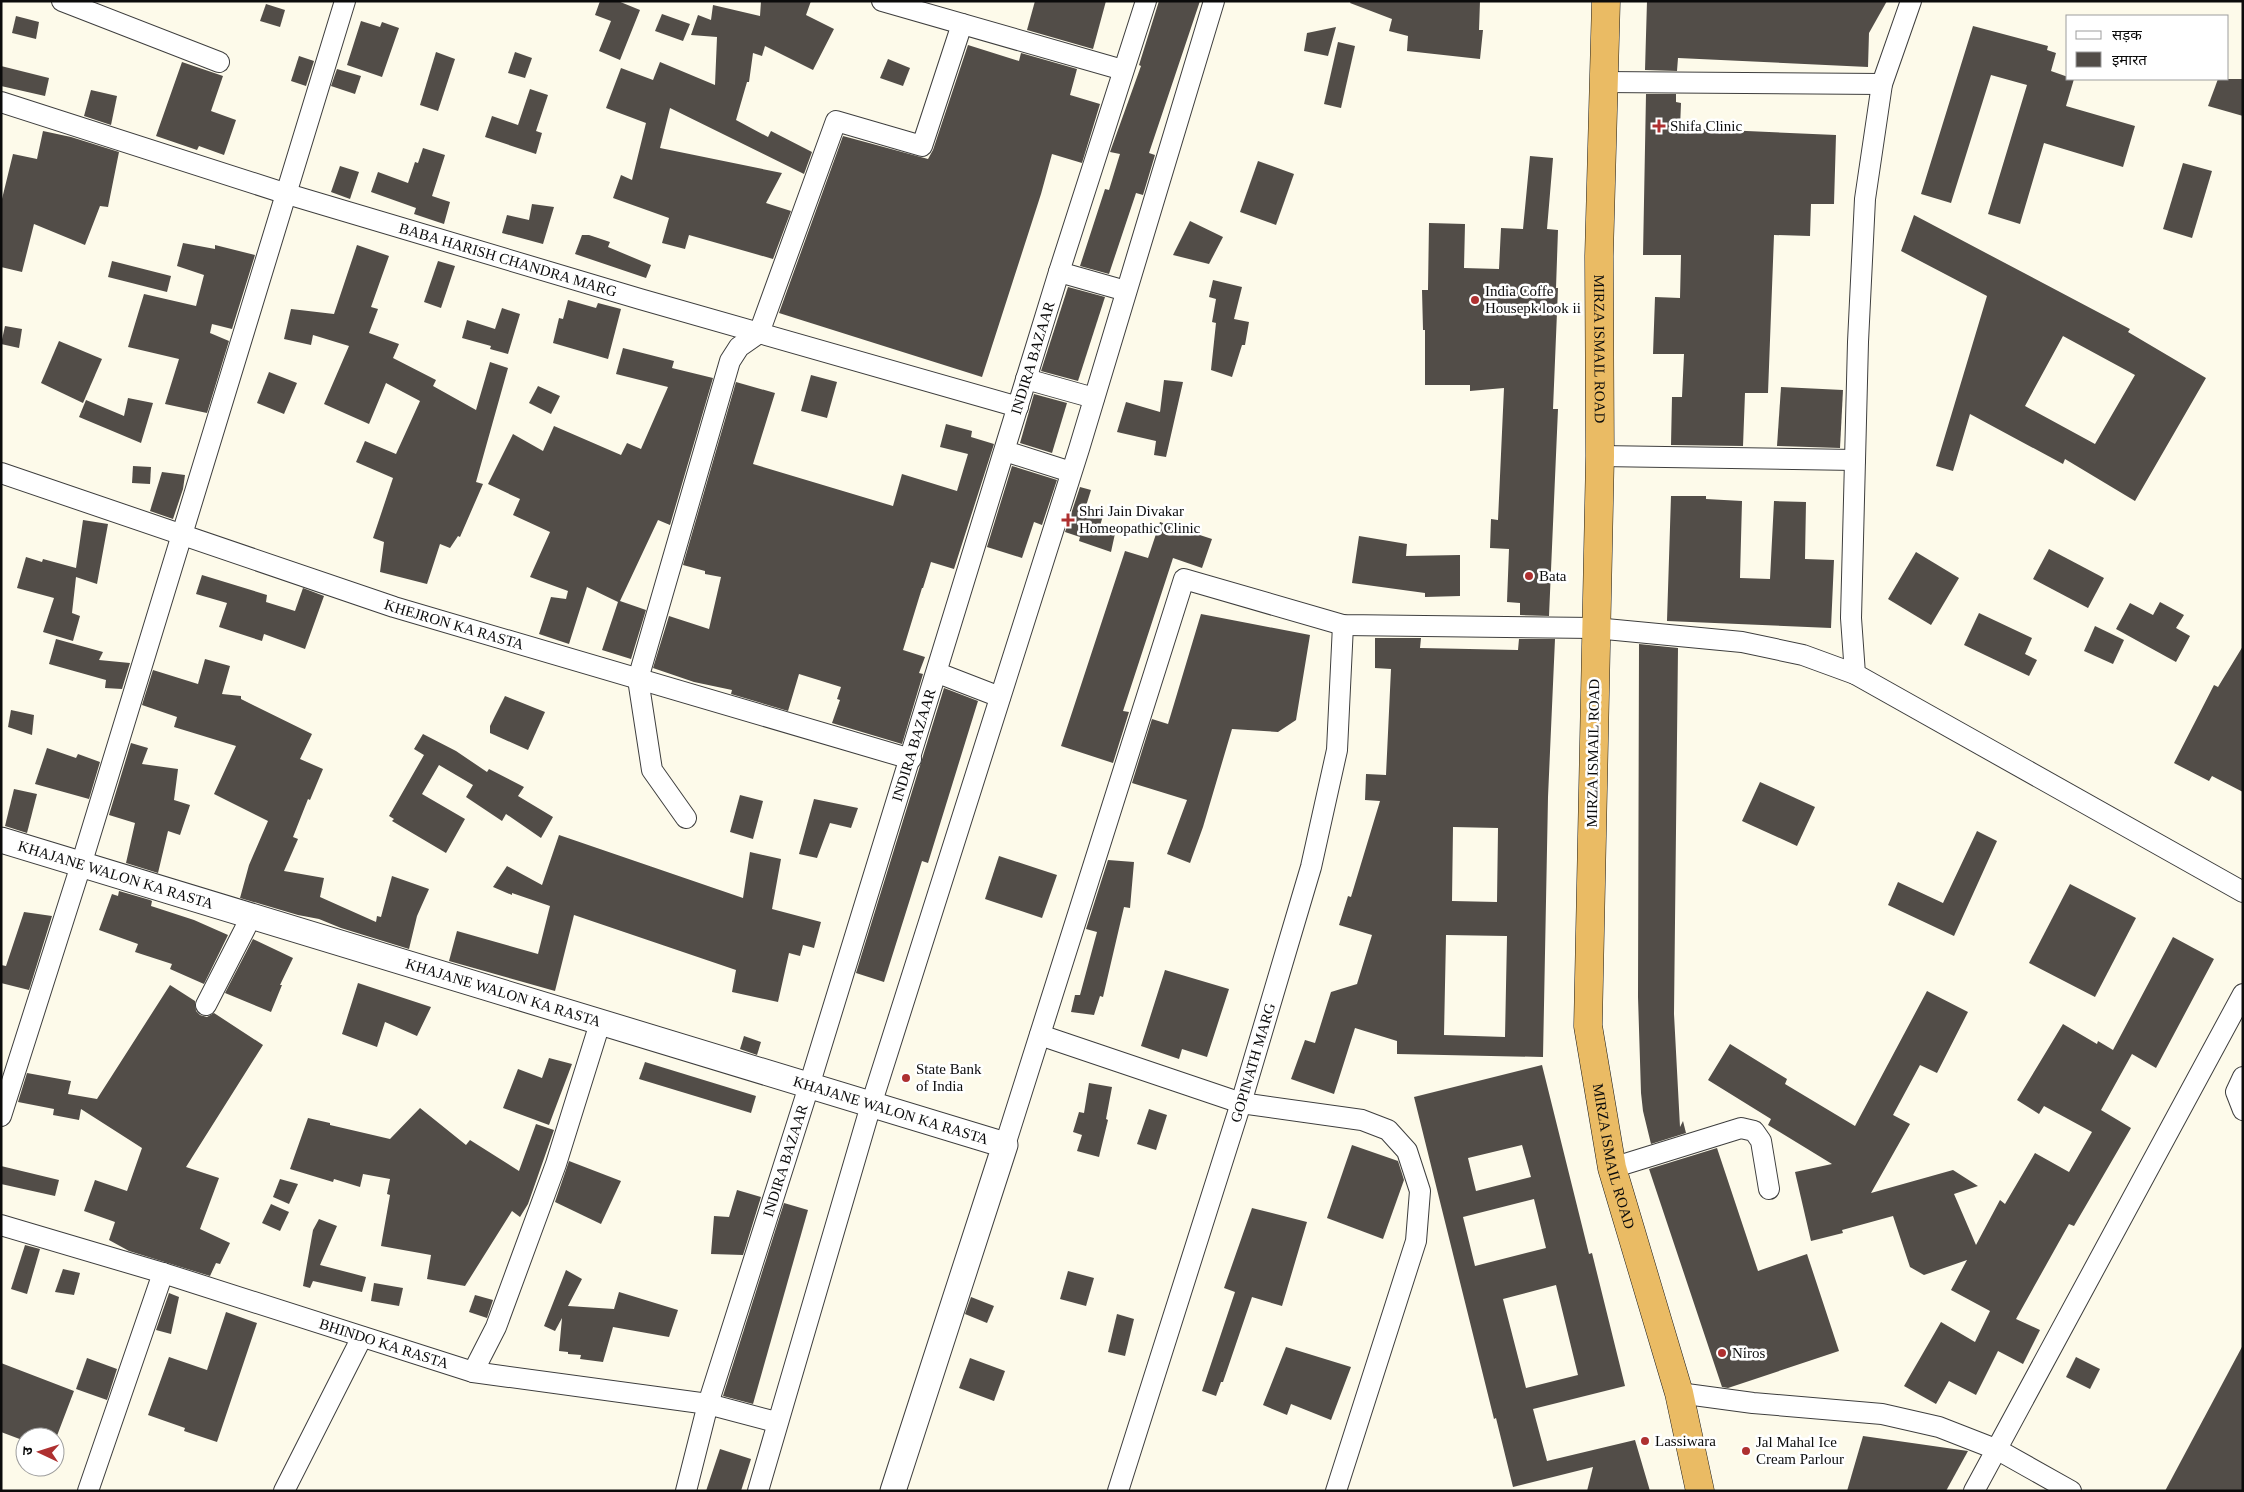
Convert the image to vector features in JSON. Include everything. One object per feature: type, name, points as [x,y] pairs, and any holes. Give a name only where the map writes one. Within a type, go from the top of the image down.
[{"type":"highway","name":"MIRZA ISMAIL ROAD","points":[[1606,1],[1602,82],[1599,256],[1600,456],[1594,628],[1588,1026],[1612,1168],[1680,1393],[1700,1491]]},
{"type":"street","points":[[1,1116],[81,865],[344,1]]},
{"type":"street","points":[[882,1],[1123,70]]},
{"type":"street","name":"INDIRA BAZAAR","points":[[686,1491],[708,1404],[938,673],[1059,272],[1146,1]]},
{"type":"street","points":[[758,1491],[776,1422],[871,1105],[1094,398],[1214,1]]},
{"type":"street","points":[[1855,674],[1851,618],[1865,199],[1882,84],[1911,1]]},
{"type":"street","points":[[67,2],[219,62]]},
{"type":"street","points":[[686,818],[652,770],[638,679],[730,361],[739,347],[759,333],[836,121],[922,146],[962,24]]},
{"type":"street","points":[[1602,82],[1882,84]]},
{"type":"street","name":"BABA HARISH CHANDRA MARG","points":[[1,102],[284,193],[1018,407]]},
{"type":"street","points":[[1059,272],[1126,291]]},
{"type":"street","points":[[1026,379],[1094,398]]},
{"type":"street","points":[[1005,451],[1071,472]]},
{"type":"street","points":[[1600,456],[1855,460]]},
{"type":"street","name":"KHEJRON KA RASTA","points":[[1,473],[394,607],[911,759]]},
{"type":"street","points":[[892,1491],[1005,1145],[1184,579],[1343,625],[1594,628],[1742,642],[1803,655],[1855,674],[2243,892]]},
{"type":"street","name":"GOPINATH MARG","points":[[1118,1491],[1242,1103],[1311,867],[1337,750],[1343,625]]},
{"type":"street","points":[[938,673],[1000,697]]},
{"type":"street","name":"KHAJANE WALON KA RASTA","points":[[1,840],[1005,1145]]},
{"type":"street","points":[[206,1005],[252,917]]},
{"type":"street","points":[[1974,1491],[1998,1450],[2243,994]]},
{"type":"street","points":[[473,1372],[496,1327],[556,1164],[600,1023]]},
{"type":"street","points":[[1040,1035],[1242,1103],[1362,1120],[1388,1130],[1407,1151],[1420,1191],[1416,1241],[1336,1491]]},
{"type":"street","points":[[2243,1077],[2236,1092],[2243,1110]]},
{"type":"street","points":[[1612,1168],[1741,1128],[1754,1131],[1761,1141],[1769,1189]]},
{"type":"street","name":"BHINDO KA RASTA","points":[[1,1225],[163,1273],[473,1372],[708,1404],[776,1422]]},
{"type":"street","points":[[88,1491],[163,1273]]},
{"type":"street","points":[[284,1491],[362,1337]]},
{"type":"street","points":[[1680,1393],[1753,1403],[1882,1414],[1939,1427],[1998,1450],[2071,1491]]},
{"type":"building","points":[[600,1],[618,1],[640,10],[620,60],[599,51],[611,21],[595,15]]},
{"type":"building","points":[[761,1],[811,1],[806,15],[834,29],[813,70],[765,46],[762,56],[753,53],[749,82],[747,82],[736,120],[768,137],[771,131],[812,152],[804,174],[670,108],[660,148],[782,173],[766,203],[791,211],[773,259],[689,235],[685,249],[662,243],[669,218],[613,198],[621,175],[632,180],[646,123],[606,108],[621,68],[653,80],[660,62],[715,85],[717,37],[691,35],[698,15],[711,20],[713,5],[760,16]]},
{"type":"building","points":[[1035,1],[1106,1],[1093,49],[1027,30]]},
{"type":"building","points":[[1159,1],[1200,1],[1149,153],[1155,155],[1143,195],[1136,193],[1109,274],[1080,266],[1105,189],[1109,190],[1120,154],[1110,152],[1141,66],[1139,65]]},
{"type":"building","points":[[1351,1],[1480,1],[1479,30],[1483,30],[1480,59],[1407,51],[1408,36],[1389,31],[1392,19],[1350,3]]},
{"type":"building","points":[[1647,1],[1887,1],[1869,33],[1868,67],[1678,58],[1677,71],[1645,70]]},
{"type":"building","points":[[266,4],[285,10],[280,27],[260,21]]},
{"type":"building","points":[[662,14],[690,24],[683,41],[655,31]]},
{"type":"building","points":[[16,16],[39,22],[36,39],[12,33]]},
{"type":"building","points":[[361,21],[380,27],[382,22],[399,28],[382,77],[347,65]]},
{"type":"building","points":[[1973,26],[2048,46],[2047,50],[2056,53],[2051,71],[2066,76],[2066,80],[2074,80],[2066,106],[2135,126],[2123,167],[2044,143],[2020,224],[1988,214],[2027,85],[1991,75],[1951,203],[1921,194]]},
{"type":"building","points":[[1336,27],[1328,56],[1304,51],[1307,33]]},
{"type":"building","points":[[1338,42],[1355,46],[1341,108],[1324,104]]},
{"type":"building","points":[[968,45],[1019,61],[1021,53],[1077,69],[1070,95],[1100,104],[1082,163],[1052,154],[982,377],[779,313],[843,136],[928,159],[933,150]]},
{"type":"building","points":[[436,52],[455,59],[438,111],[420,105]]},
{"type":"building","points":[[515,52],[532,58],[525,78],[508,73]]},
{"type":"building","points":[[299,56],[314,61],[306,86],[291,81]]},
{"type":"building","points":[[888,59],[910,68],[903,86],[880,78]]},
{"type":"building","points":[[182,62],[223,76],[211,111],[236,120],[224,155],[199,146],[197,150],[156,136]]},
{"type":"building","points":[[1,66],[49,78],[45,96],[1,86]]},
{"type":"building","points":[[337,69],[361,76],[355,94],[331,86]]},
{"type":"building","points":[[2243,79],[2243,116],[2208,106],[2218,80]]},
{"type":"building","points":[[530,89],[548,95],[536,131],[542,133],[536,154],[485,137],[492,116],[518,125]]},
{"type":"building","points":[[91,90],[117,96],[111,125],[84,116]]},
{"type":"building","points":[[1646,94],[1676,94],[1676,102],[1681,103],[1680,128],[1836,135],[1834,204],[1811,204],[1810,236],[1774,235],[1768,393],[1745,393],[1743,446],[1671,445],[1672,397],[1682,397],[1684,354],[1653,354],[1655,297],[1680,298],[1681,255],[1643,255]]},
{"type":"building","points":[[43,131],[71,137],[119,152],[108,207],[100,206],[85,245],[34,224],[22,272],[1,267],[1,203],[13,154],[37,159]]},
{"type":"building","points":[[423,148],[445,155],[432,196],[450,202],[444,224],[414,214],[416,208],[371,192],[378,172],[408,183],[415,162],[418,163]]},
{"type":"building","points":[[1530,156],[1553,158],[1547,229],[1558,230],[1556,288],[1558,288],[1553,409],[1558,409],[1549,616],[1520,615],[1520,603],[1507,602],[1509,549],[1490,548],[1491,519],[1498,520],[1504,388],[1470,391],[1470,385],[1425,385],[1425,330],[1423,330],[1422,290],[1428,290],[1429,223],[1465,224],[1464,268],[1499,269],[1501,228],[1523,229]]},
{"type":"building","points":[[1258,161],[1294,174],[1276,225],[1240,212]]},
{"type":"building","points":[[2183,163],[2212,171],[2192,238],[2163,229]]},
{"type":"building","points":[[340,166],[359,172],[350,199],[331,192]]},
{"type":"building","points":[[532,204],[554,207],[543,244],[502,233],[507,215],[529,220]]},
{"type":"building","points":[[1914,215],[2130,329],[2128,332],[2206,378],[2135,501],[2065,459],[2063,464],[1970,414],[1953,471],[1936,466],[1987,296],[1901,251]],"holes":[[[2063,336],[2135,375],[2095,444],[2025,406]]]},
{"type":"building","points":[[1190,221],[1223,237],[1209,264],[1173,255]]},
{"type":"building","points":[[582,235],[589,235],[610,242],[608,247],[651,265],[646,278],[575,254]]},
{"type":"building","points":[[183,243],[215,249],[215,245],[255,255],[232,329],[212,324],[210,333],[229,341],[207,413],[165,404],[179,359],[128,347],[144,294],[196,306],[204,275],[177,266]]},
{"type":"building","points":[[357,245],[389,256],[371,307],[378,309],[369,333],[399,344],[393,358],[436,380],[433,386],[476,410],[490,362],[508,368],[476,482],[483,484],[460,537],[458,536],[450,548],[440,544],[427,584],[380,572],[384,542],[373,538],[393,478],[356,462],[365,441],[396,454],[420,401],[386,383],[369,424],[324,404],[349,346],[313,335],[311,345],[284,339],[291,309],[334,314]]},
{"type":"building","points":[[112,261],[171,276],[167,292],[108,277]]},
{"type":"building","points":[[438,261],[455,266],[441,308],[424,302]]},
{"type":"building","points":[[1213,280],[1242,287],[1234,319],[1249,322],[1245,345],[1242,345],[1232,377],[1211,370],[1216,323],[1212,322],[1216,299],[1209,297]]},
{"type":"building","points":[[1068,287],[1105,297],[1078,381],[1041,371]]},
{"type":"building","points":[[568,300],[596,308],[598,303],[621,309],[608,359],[553,343],[559,318],[563,319]]},
{"type":"building","points":[[502,308],[520,314],[508,354],[490,349],[491,346],[462,338],[467,320],[495,329]]},
{"type":"building","points":[[5,326],[22,329],[19,348],[1,344]]},
{"type":"building","points":[[59,341],[102,359],[83,403],[41,383]]},
{"type":"building","points":[[623,348],[674,361],[672,368],[713,378],[670,525],[658,520],[620,601],[646,610],[631,659],[602,650],[618,602],[587,587],[569,644],[539,634],[551,597],[566,599],[568,591],[530,577],[550,532],[513,515],[520,499],[488,484],[513,434],[543,451],[554,426],[621,455],[627,443],[641,449],[668,387],[616,374]]},
{"type":"building","points":[[269,372],[297,383],[284,414],[257,403]]},
{"type":"building","points":[[811,375],[837,382],[827,418],[801,411]]},
{"type":"building","points":[[1164,380],[1183,382],[1166,457],[1154,455],[1156,441],[1117,432],[1126,402],[1160,412]]},
{"type":"building","points":[[736,382],[775,393],[753,464],[893,506],[902,474],[957,491],[968,454],[940,447],[946,424],[972,431],[971,437],[994,444],[954,569],[931,562],[922,588],[903,650],[925,657],[919,673],[923,674],[902,744],[832,723],[840,700],[837,699],[841,687],[799,674],[788,711],[731,694],[732,690],[694,682],[653,668],[669,616],[709,629],[721,577],[705,574],[705,571],[683,565]]},
{"type":"building","points":[[538,386],[560,396],[551,414],[529,403]]},
{"type":"building","points":[[1781,387],[1843,390],[1840,448],[1777,446]]},
{"type":"building","points":[[1034,394],[1067,403],[1052,453],[1020,443]]},
{"type":"building","points":[[128,398],[153,403],[141,443],[79,417],[86,400],[124,416]]},
{"type":"building","points":[[133,466],[151,467],[150,484],[132,483]]},
{"type":"building","points":[[1012,466],[1057,480],[1042,525],[1034,522],[1022,558],[987,547]]},
{"type":"building","points":[[162,472],[185,475],[183,489],[173,519],[150,511]]},
{"type":"building","points":[[1080,487],[1091,490],[1086,506],[1104,512],[1100,526],[1116,529],[1111,552],[1079,541],[1080,537],[1065,532]]},
{"type":"building","points":[[1671,496],[1706,496],[1706,499],[1742,501],[1740,578],[1770,579],[1774,501],[1806,502],[1805,559],[1834,560],[1831,628],[1667,621]]},
{"type":"building","points":[[83,520],[108,524],[97,584],[76,577],[72,613],[80,616],[73,641],[43,632],[54,598],[17,588],[26,557],[42,562],[43,559],[76,568]]},
{"type":"building","points":[[1160,522],[1212,539],[1202,568],[1173,558],[1123,711],[1129,712],[1113,763],[1061,746],[1125,551],[1148,558]]},
{"type":"building","points":[[1359,536],[1407,544],[1406,556],[1460,555],[1460,596],[1425,597],[1425,593],[1352,583]]},
{"type":"building","points":[[2049,549],[2104,578],[2088,608],[2033,579]]},
{"type":"building","points":[[1916,552],[1959,578],[1931,625],[1888,599]]},
{"type":"building","points":[[202,575],[267,595],[266,602],[295,611],[303,588],[324,596],[305,649],[264,634],[262,641],[219,627],[227,603],[196,594]]},
{"type":"building","points":[[2160,602],[2184,615],[2176,628],[2190,636],[2176,662],[2116,629],[2130,603],[2153,615]]},
{"type":"building","points":[[1979,613],[2032,638],[2025,654],[2037,660],[2029,676],[1964,645]]},
{"type":"building","points":[[1201,614],[1310,635],[1296,720],[1278,732],[1232,729],[1203,827],[1190,863],[1167,854],[1187,800],[1132,783],[1152,719],[1168,724]]},
{"type":"building","points":[[2095,626],[2124,640],[2113,664],[2084,651]]},
{"type":"building","points":[[1375,638],[1421,638],[1420,648],[1518,650],[1519,639],[1555,639],[1548,797],[1543,1057],[1397,1054],[1397,1041],[1355,1028],[1334,1094],[1291,1079],[1305,1040],[1315,1043],[1331,992],[1357,984],[1372,935],[1339,925],[1348,896],[1351,897],[1380,801],[1365,800],[1366,774],[1386,775],[1391,669],[1375,668]],"holes":[[[1453,827],[1498,828],[1497,902],[1452,901]],[[1446,935],[1507,936],[1505,1037],[1444,1035]]]},
{"type":"building","points":[[56,639],[103,652],[99,660],[130,663],[122,689],[105,688],[106,680],[49,664]]},
{"type":"building","points":[[1639,644],[1678,648],[1674,1014],[1680,1127],[1683,1121],[1686,1133],[1651,1144],[1643,1111],[1641,1093],[1638,997]]},
{"type":"building","points":[[2243,646],[2243,792],[2212,776],[2209,781],[2174,763],[2214,685],[2218,687]]},
{"type":"building","points":[[205,659],[230,666],[222,694],[241,696],[241,699],[312,734],[300,759],[323,769],[310,800],[308,799],[293,837],[298,839],[284,871],[324,878],[320,897],[376,922],[377,916],[381,917],[392,876],[429,889],[417,916],[409,949],[341,928],[319,919],[298,915],[240,898],[249,865],[268,821],[214,794],[236,746],[174,727],[177,717],[142,705],[153,670],[198,684]]},
{"type":"building","points":[[944,688],[978,701],[928,863],[922,861],[884,982],[856,973]]},
{"type":"building","points":[[505,696],[545,712],[528,750],[490,733],[490,726]]},
{"type":"building","points":[[11,710],[34,715],[32,735],[8,727]]},
{"type":"building","points":[[423,734],[456,751],[487,772],[489,769],[524,787],[518,796],[553,817],[541,838],[506,814],[502,821],[466,797],[473,785],[439,765],[422,794],[465,819],[446,853],[392,821],[394,819],[389,816],[424,755],[414,749]]},
{"type":"building","points":[[131,743],[148,748],[142,764],[178,769],[174,800],[190,805],[180,835],[168,831],[158,873],[126,863],[135,823],[109,815]]},
{"type":"building","points":[[47,748],[76,758],[78,754],[100,762],[89,799],[35,784]]},
{"type":"building","points":[[1760,782],[1815,807],[1797,846],[1742,821]]},
{"type":"building","points":[[14,789],[37,794],[27,833],[5,826]]},
{"type":"building","points":[[740,795],[763,801],[753,839],[730,832]]},
{"type":"building","points":[[814,799],[858,808],[851,828],[830,823],[817,858],[799,854]]},
{"type":"building","points":[[1977,831],[1997,841],[1954,936],[1888,905],[1898,882],[1943,903]]},
{"type":"building","points":[[559,835],[743,898],[750,852],[781,859],[772,909],[821,922],[814,948],[803,945],[800,956],[789,953],[778,1002],[732,992],[736,970],[574,915],[555,991],[449,961],[457,931],[538,954],[550,906],[512,893],[512,895],[493,887],[507,866],[542,885]]},
{"type":"building","points":[[999,856],[1057,875],[1042,918],[985,899]]},
{"type":"building","points":[[1108,860],[1134,862],[1130,908],[1124,907],[1103,997],[1100,996],[1094,1015],[1071,1012],[1075,995],[1080,995],[1097,932],[1086,929]]},
{"type":"building","points":[[2070,884],[2136,918],[2095,997],[2029,963]]},
{"type":"building","points":[[119,891],[150,900],[152,901],[151,906],[194,920],[228,935],[204,984],[170,969],[172,964],[135,952],[138,944],[99,930],[112,894],[118,896]]},
{"type":"building","points":[[24,912],[52,916],[29,990],[1,983],[1,965],[6,966]]},
{"type":"building","points":[[2173,937],[2214,959],[2156,1068],[2132,1054],[2101,1110],[2131,1128],[2074,1226],[2069,1224],[2016,1319],[2040,1330],[2023,1364],[1998,1351],[1976,1395],[1949,1381],[1936,1404],[1904,1386],[1941,1322],[1975,1342],[1990,1311],[1951,1290],[1967,1260],[1924,1275],[1910,1267],[1893,1216],[1842,1230],[1843,1233],[1811,1241],[1795,1172],[1832,1164],[1768,1125],[1771,1119],[1708,1080],[1730,1044],[1787,1079],[1785,1084],[1855,1126],[1927,991],[1968,1012],[1937,1073],[1920,1065],[1893,1115],[1910,1124],[1871,1193],[1953,1170],[1978,1186],[1954,1194],[1976,1245],[2000,1200],[2005,1204],[2035,1153],[2069,1172],[2092,1132],[2044,1106],[2039,1114],[2017,1100],[2063,1024],[2097,1044],[2098,1041],[2113,1050]]},
{"type":"building","points":[[253,939],[293,958],[280,985],[282,985],[271,1012],[225,993]]},
{"type":"building","points":[[1165,970],[1229,989],[1207,1057],[1182,1049],[1179,1059],[1141,1046]]},
{"type":"building","points":[[358,983],[431,1007],[417,1036],[385,1022],[377,1047],[342,1034]]},
{"type":"building","points":[[170,985],[195,1001],[196,1011],[200,1015],[207,1017],[214,1013],[263,1045],[186,1167],[219,1178],[200,1229],[230,1243],[220,1264],[216,1263],[210,1276],[129,1251],[109,1240],[115,1222],[84,1211],[95,1180],[127,1191],[142,1148],[81,1109],[79,1120],[53,1115],[54,1109],[18,1102],[27,1073],[71,1081],[68,1094],[97,1099]]},
{"type":"building","points":[[744,1036],[761,1042],[757,1055],[740,1049]]},
{"type":"building","points":[[549,1058],[572,1064],[549,1125],[503,1108],[518,1069],[542,1078]]},
{"type":"building","points":[[645,1062],[756,1096],[751,1113],[639,1079]]},
{"type":"building","points":[[1542,1065],[1589,1254],[1592,1253],[1625,1386],[1533,1409],[1547,1461],[1635,1440],[1650,1491],[1587,1491],[1593,1467],[1513,1487],[1496,1418],[1494,1419],[1414,1097]],"holes":[[[1522,1145],[1531,1177],[1476,1191],[1468,1158]],[[1534,1199],[1546,1248],[1475,1266],[1463,1217]],[[1556,1285],[1578,1375],[1526,1388],[1503,1299]]]},
{"type":"building","points":[[1089,1083],[1112,1087],[1106,1119],[1108,1120],[1099,1157],[1077,1151],[1082,1135],[1073,1132],[1079,1112],[1084,1113]]},
{"type":"building","points":[[420,1108],[466,1145],[470,1140],[519,1171],[536,1124],[554,1130],[528,1204],[520,1217],[512,1211],[465,1286],[427,1279],[431,1255],[381,1246],[390,1195],[387,1194],[390,1179],[363,1174],[360,1187],[334,1179],[333,1182],[290,1169],[308,1118],[390,1139]]},
{"type":"building","points":[[1149,1109],[1167,1115],[1156,1150],[1137,1144]]},
{"type":"building","points":[[1352,1145],[1398,1161],[1404,1180],[1383,1239],[1327,1218]]},
{"type":"building","points":[[1717,1148],[1758,1271],[1807,1254],[1839,1351],[1728,1388],[1722,1387],[1649,1169]]},
{"type":"building","points":[[569,1161],[621,1181],[601,1224],[555,1202]]},
{"type":"building","points":[[1,1166],[59,1180],[55,1196],[1,1184]]},
{"type":"building","points":[[280,1179],[298,1184],[289,1204],[273,1197]]},
{"type":"building","points":[[737,1190],[761,1197],[743,1255],[711,1254],[714,1216],[729,1217]]},
{"type":"building","points":[[784,1203],[808,1210],[753,1404],[723,1396]]},
{"type":"building","points":[[271,1204],[289,1212],[280,1231],[262,1223]]},
{"type":"building","points":[[1252,1208],[1307,1222],[1282,1306],[1252,1297],[1223,1382],[1221,1382],[1216,1396],[1202,1391],[1235,1292],[1224,1288]]},
{"type":"building","points":[[319,1219],[337,1226],[320,1265],[366,1277],[362,1292],[313,1281],[310,1288],[303,1286],[313,1230]]},
{"type":"building","points":[[25,1245],[40,1249],[27,1294],[11,1289]]},
{"type":"building","points":[[63,1269],[80,1273],[74,1295],[55,1292]]},
{"type":"building","points":[[566,1270],[582,1279],[568,1306],[614,1309],[619,1292],[678,1310],[669,1337],[613,1327],[603,1362],[580,1359],[581,1355],[559,1351],[562,1318],[555,1331],[544,1326]]},
{"type":"building","points":[[1068,1271],[1094,1278],[1086,1306],[1060,1299]]},
{"type":"building","points":[[374,1283],[403,1288],[399,1306],[371,1301]]},
{"type":"building","points":[[169,1293],[179,1297],[171,1334],[156,1330]]},
{"type":"building","points":[[475,1295],[493,1300],[487,1318],[469,1312]]},
{"type":"building","points":[[971,1297],[994,1306],[987,1323],[965,1314]]},
{"type":"building","points":[[226,1312],[257,1323],[217,1442],[184,1431],[185,1428],[148,1415],[169,1357],[207,1370]]},
{"type":"building","points":[[1117,1314],[1134,1319],[1125,1356],[1108,1352]]},
{"type":"building","points":[[2243,1345],[2243,1491],[2165,1491]]},
{"type":"building","points":[[1286,1347],[1351,1367],[1331,1420],[1291,1404],[1287,1415],[1263,1405]]},
{"type":"building","points":[[2076,1357],[2100,1369],[2090,1389],[2066,1377]]},
{"type":"building","points":[[87,1358],[117,1369],[107,1400],[76,1389]]},
{"type":"building","points":[[970,1358],[1005,1371],[994,1401],[959,1388]]},
{"type":"building","points":[[1,1363],[74,1391],[60,1427],[15,1427],[15,1437],[1,1432]]},
{"type":"building","points":[[1863,1436],[1968,1451],[1946,1491],[1847,1491]]},
{"type":"building","points":[[720,1449],[751,1459],[741,1491],[706,1491]]},
{"type":"place","name":"Shifa Clinic","points":[[1659,126]]},
{"type":"place","name":"India Coffe Housepk look ii","points":[[1475,300]]},
{"type":"place","name":"Shri Jain Divakar Homeopathic Clinic","points":[[1068,520]]},
{"type":"place","name":"Bata","points":[[1529,576]]},
{"type":"place","name":"State Bank of India","points":[[906,1078]]},
{"type":"place","name":"Niros","points":[[1722,1353]]},
{"type":"place","name":"Lassiwara","points":[[1645,1441]]},
{"type":"place","name":"Jal Mahal Ice Cream Parlour","points":[[1746,1451]]}]
